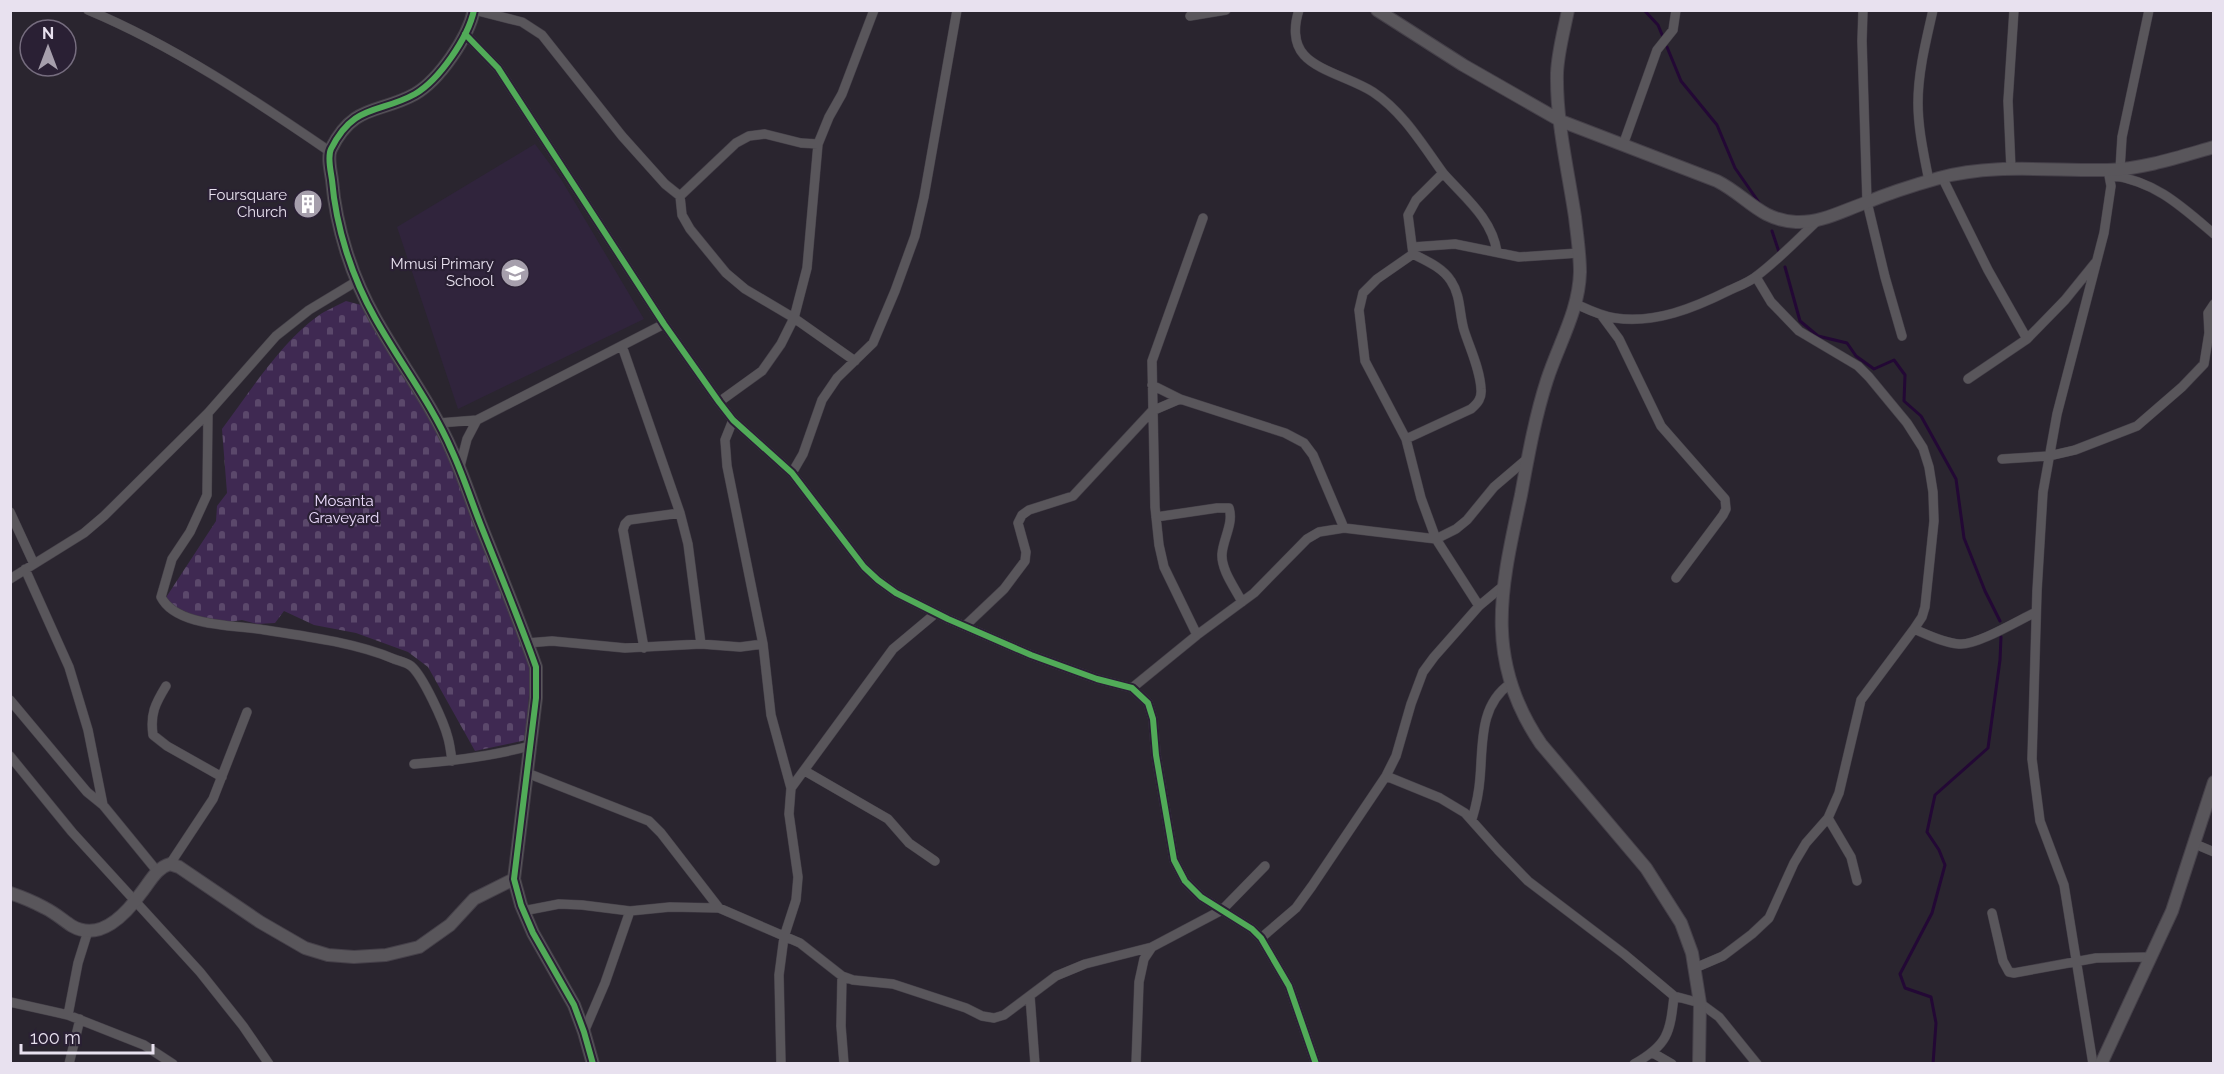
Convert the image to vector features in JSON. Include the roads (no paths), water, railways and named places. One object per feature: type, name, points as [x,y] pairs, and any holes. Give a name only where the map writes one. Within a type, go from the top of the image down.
[{"type":"street","points":[[88,10],[137,32],[247,94],[329,151]]},
{"type":"street","points":[[593,1064],[574,1005],[533,933],[523,911],[514,879],[536,698],[536,667],[439,423],[375,318],[357,280],[337,216],[329,151],[354,118],[366,111],[402,100],[423,89],[449,60],[465,34],[474,10],[522,22],[542,35],[652,171],[680,196],[682,215],[690,229],[726,273],[745,289],[794,318],[855,361]]},
{"type":"street","points":[[718,402],[762,370],[781,344],[794,318],[807,268],[818,144],[842,94],[874,10]]},
{"type":"street","points":[[792,473],[803,454],[822,400],[837,378],[873,342],[885,318],[915,236],[957,10]]},
{"type":"street","points":[[1190,16],[1226,10]]},
{"type":"street","points":[[1299,10],[1295,30],[1296,41],[1305,57],[1319,66],[1356,82],[1401,115],[1443,172],[1482,215],[1496,244],[1497,252]]},
{"type":"street","points":[[1377,10],[1463,65],[1561,121],[1717,181],[1772,218],[1795,222],[1816,222],[1929,181],[1962,173],[2011,170],[2113,171],[2214,147]]},
{"type":"street","points":[[1569,10],[1559,51],[1558,95],[1580,270],[1576,304],[1548,379],[1528,458],[1503,586],[1503,648],[1510,684],[1521,712],[1541,744],[1639,860],[1681,923],[1695,968],[1701,1003],[1699,1064]]},
{"type":"street","points":[[1623,145],[1657,50],[1673,30],[1676,10]]},
{"type":"street","points":[[1863,10],[1867,202],[1902,336]]},
{"type":"street","points":[[1929,181],[1919,127],[1918,101],[1924,52],[1933,10]]},
{"type":"street","points":[[2011,170],[2008,101],[2014,10]]},
{"type":"street","points":[[2093,1064],[2064,885],[2040,821],[2034,780],[2032,759],[2036,612],[2043,492],[2049,456],[2057,414],[2097,261],[2110,202],[2113,171],[2149,10]]},
{"type":"street","points":[[465,34],[498,68],[664,324],[718,402],[733,420],[792,473],[864,567],[896,593],[936,613],[1031,656],[1096,679],[1132,688],[1148,703],[1154,719],[1156,755],[1174,860],[1185,881],[1201,897],[1252,929],[1261,938],[1289,986],[1316,1064]]},
{"type":"street","points":[[680,196],[736,143],[749,136],[765,134],[801,143],[818,144]]},
{"type":"street","points":[[2113,171],[2140,181],[2174,200],[2214,234]]},
{"type":"street","points":[[1406,440],[1472,409],[1478,403],[1482,391],[1463,327],[1456,290],[1450,279],[1439,268],[1413,250],[1409,221],[1410,210],[1416,200],[1443,172]]},
{"type":"street","points":[[1942,177],[1988,270],[2027,339]]},
{"type":"street","points":[[1197,635],[1164,567],[1156,517],[1152,361],[1203,218]]},
{"type":"street","points":[[1576,304],[1602,316],[1637,319],[1675,313],[1716,297],[1756,277],[1778,260],[1816,222]]},
{"type":"street","points":[[1479,606],[1436,539],[1421,498],[1406,440],[1365,361],[1359,310],[1363,293],[1368,286],[1413,250],[1455,244],[1519,256],[1579,253]]},
{"type":"street","points":[[1968,379],[2027,339],[2065,300],[2097,261]]},
{"type":"street","points":[[1695,968],[1723,956],[1769,918],[1794,863],[1806,843],[1828,818],[1839,793],[1861,700],[1922,616],[1925,607],[1934,521],[1929,467],[1923,448],[1907,423],[1858,366],[1799,331],[1771,302],[1756,277]]},
{"type":"street","points":[[10,579],[84,533],[104,516],[208,413],[276,336],[309,310],[357,280]]},
{"type":"street","points":[[2002,459],[2049,456],[2075,450],[2126,431],[2159,409],[2204,364],[2210,333],[2208,313],[2214,304]]},
{"type":"street","points":[[1602,316],[1619,339],[1661,426],[1727,503],[1723,515],[1676,578]]},
{"type":"street","points":[[439,423],[477,420],[664,324]]},
{"type":"street","points":[[622,346],[680,513],[693,571],[701,644]]},
{"type":"street","points":[[1152,385],[1180,399],[1285,433],[1304,442],[1313,455],[1344,528]]},
{"type":"street","points":[[965,626],[1004,589],[1025,561],[1026,552],[1018,523],[1022,515],[1029,510],[1072,496],[1152,411],[1180,399]]},
{"type":"street","points":[[208,413],[207,495],[190,532],[172,559],[161,597],[165,606],[198,621],[263,629],[374,650],[411,666],[426,687],[440,716],[448,738],[452,761]]},
{"type":"street","points":[[459,470],[467,439],[477,420]]},
{"type":"street","points":[[733,420],[725,440],[727,466],[763,644],[771,715],[791,788],[789,814],[798,877],[796,900],[784,937],[779,975],[781,1064]]},
{"type":"street","points":[[1132,688],[1197,635],[1254,593],[1307,539],[1319,532],[1344,528],[1436,539],[1456,529],[1467,520],[1494,487],[1528,458]]},
{"type":"street","points":[[1156,517],[1229,508],[1231,514],[1222,550],[1222,561],[1242,602]]},
{"type":"street","points":[[10,512],[69,667],[88,730],[103,805]]},
{"type":"street","points":[[644,648],[622,530],[629,520],[680,513]]},
{"type":"street","points":[[1261,938],[1296,908],[1386,776],[1396,756],[1423,672],[1479,606],[1503,586]]},
{"type":"street","points":[[1914,629],[1947,642],[1962,645],[2036,612]]},
{"type":"street","points":[[791,788],[893,649],[936,613]]},
{"type":"street","points":[[527,642],[552,641],[625,648],[701,644],[740,647],[763,644]]},
{"type":"street","points":[[1472,819],[1480,780],[1482,743],[1488,715],[1499,691],[1510,684]]},
{"type":"street","points":[[166,686],[155,704],[151,721],[153,735],[167,746],[222,777]]},
{"type":"street","points":[[10,700],[87,792],[103,805],[157,871]]},
{"type":"street","points":[[10,893],[44,907],[74,927],[88,931],[102,929],[125,912],[136,901],[157,871],[170,864],[208,808],[247,712]]},
{"type":"street","points":[[414,764],[452,761],[530,746]]},
{"type":"street","points":[[10,756],[72,832],[200,972],[243,1026],[269,1064]]},
{"type":"street","points":[[805,771],[888,819],[909,843],[935,861]]},
{"type":"street","points":[[527,773],[649,821],[719,908]]},
{"type":"street","points":[[1386,776],[1459,808],[1472,819],[1528,881],[1596,931],[1674,996],[1701,1003],[1719,1017],[1757,1064]]},
{"type":"street","points":[[2101,1064],[2172,911],[2214,782]]},
{"type":"street","points":[[1828,818],[1851,857],[1857,881]]},
{"type":"street","points":[[2195,844],[2214,852]]},
{"type":"street","points":[[170,864],[179,867],[260,922],[305,948],[328,955],[354,957],[386,956],[419,947],[450,926],[474,899],[514,879]]},
{"type":"street","points":[[523,911],[559,904],[630,911],[670,907],[719,908],[800,943],[842,976],[853,980],[903,987],[966,1008],[982,1016],[994,1018],[1005,1015],[1056,976],[1085,964],[1152,947],[1222,910],[1265,866]]},
{"type":"street","points":[[584,1032],[605,983],[630,911]]},
{"type":"street","points":[[1992,913],[2003,961],[2009,972],[2021,973],[2108,957],[2151,957]]},
{"type":"street","points":[[68,1015],[78,963],[88,931]]},
{"type":"street","points":[[1136,1064],[1139,982],[1144,959],[1152,947]]},
{"type":"street","points":[[842,976],[841,1026],[844,1064]]},
{"type":"street","points":[[1030,996],[1035,1064]]},
{"type":"street","points":[[1634,1064],[1653,1053],[1664,1041],[1668,1033],[1674,996]]},
{"type":"street","points":[[10,1002],[80,1019],[144,1045],[173,1064]]},
{"type":"street","points":[[69,1064],[80,1019]]},
{"type":"street","points":[[1653,1053],[1672,1064]]},
{"type":"waterway","points":[[1644,10],[1658,25],[1663,37]]},
{"type":"waterway","points":[[1667,47],[1681,81],[1717,125],[1735,168],[1760,204]]},
{"type":"waterway","points":[[1772,231],[1779,252]]},
{"type":"waterway","points":[[1785,267],[1800,321],[1818,336],[1847,343],[1856,356],[1874,369],[1894,360],[1905,375],[1904,401],[1921,416],[1956,479],[1964,538],[1985,591],[2000,621]]},
{"type":"waterway","points":[[1933,1064],[1936,1023],[1931,997],[1905,988],[1900,974],[1932,913],[1945,865],[1939,850],[1927,832],[1935,795],[1988,748],[2001,637]]},
{"type":"place","name":"Foursquare Church","points":[[308,204]]},
{"type":"place","name":"Mmusi Primary School","points":[[515,273]]},
{"type":"park label","name":"Mosanta Graveyard","points":[[344,510]]}]
